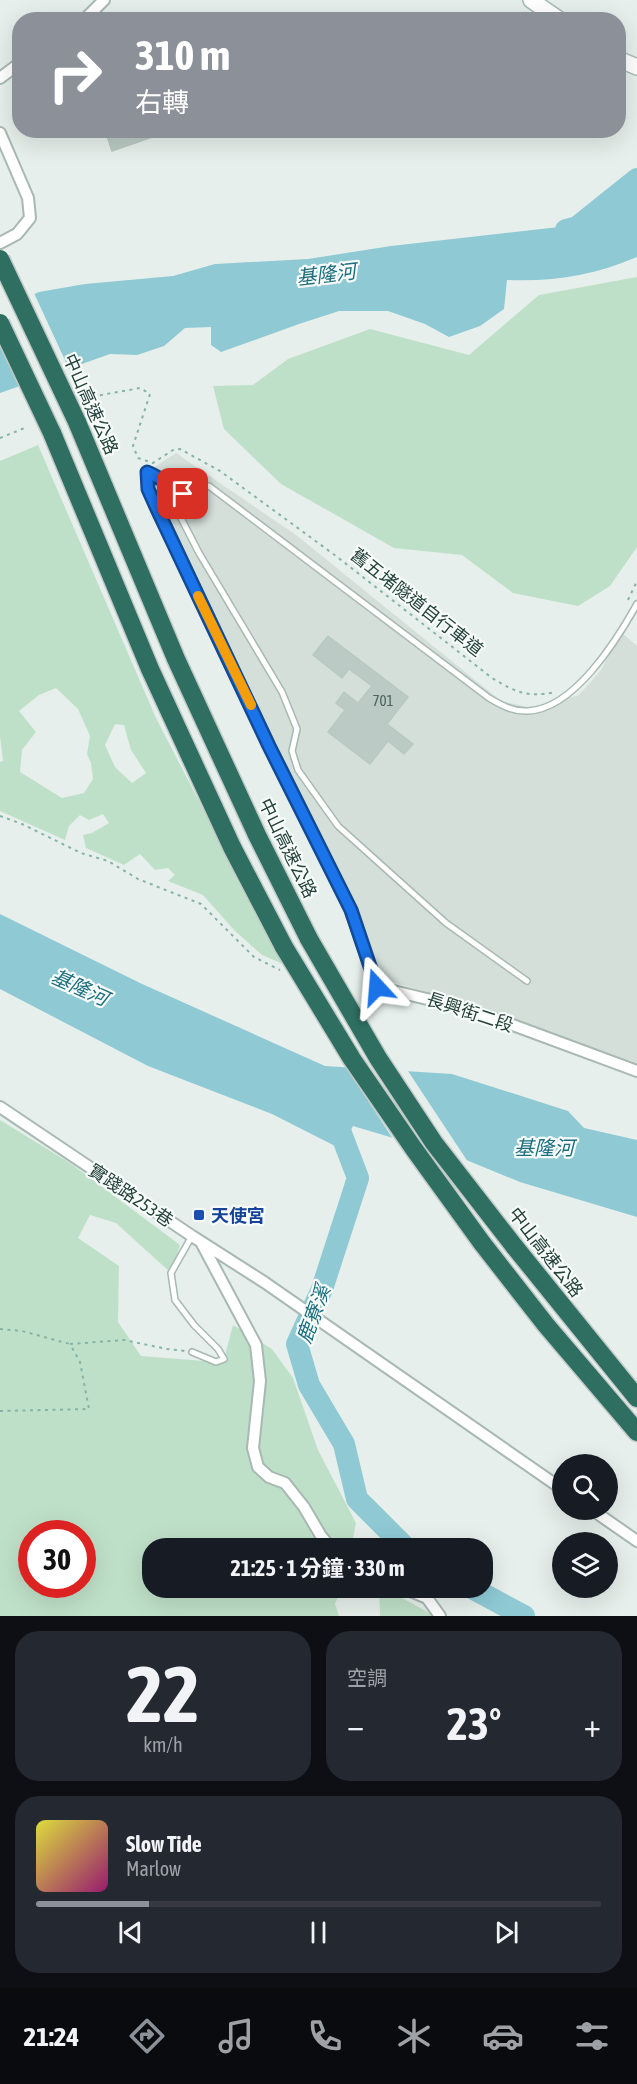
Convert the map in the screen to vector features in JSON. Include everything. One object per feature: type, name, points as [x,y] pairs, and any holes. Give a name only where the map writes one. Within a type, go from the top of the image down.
[{"type":"highway","name":"中山高速公路","points":[[0,259],[77,422],[176,659],[257,835],[309,939],[378,1058],[434,1143],[637,1398]]},
{"type":"highway","points":[[0,323],[52,433],[150,669],[232,847],[284,947],[352,1059],[482,1243],[546,1325],[637,1432]]},
{"type":"street","points":[[92,12],[104,0]]},
{"type":"street","points":[[531,0],[548,12]]},
{"type":"street","points":[[0,133],[28,198],[30,218],[17,234],[0,243]]},
{"type":"street","name":"長興街二段","points":[[148,489],[269,746],[351,910],[377,987],[426,997],[492,1018],[637,1071]]},
{"type":"street","name":"實踐路253巷","points":[[0,1107],[264,1282],[552,1482]]},
{"type":"street","points":[[196,1239],[220,1277],[256,1344],[260,1381],[253,1448],[258,1467],[269,1477],[285,1483],[304,1507],[323,1538]]},
{"type":"street","points":[[220,1277],[220,1268],[224,1263],[238,1265]]},
{"type":"street","points":[[607,1520],[637,1541]]},
{"type":"street","points":[[427,1598],[440,1616]]},
{"type":"lane","points":[[148,489],[147,472],[158,476],[183,494]]},
{"type":"lane","points":[[527,981],[446,923],[338,826],[310,789],[292,751],[297,729],[291,712],[282,692],[200,553],[182,518],[183,494],[195,485],[209,486],[489,698],[509,709],[529,711],[555,702],[579,686],[621,632],[637,604]]},
{"type":"lane","points":[[192,1352],[216,1362],[224,1359],[175,1300],[171,1273],[196,1239]]},
{"type":"path","name":"舊五堵隧道自行車道","points":[[87,403],[101,395],[140,387],[150,394],[133,446],[138,458],[153,463],[173,450],[180,449],[188,452],[220,471],[336,556],[492,678],[509,688],[527,694],[538,695],[561,688]]},
{"type":"path","points":[[0,438],[27,427]]},
{"type":"path","points":[[625,607],[637,581]]},
{"type":"path","points":[[0,816],[22,824],[81,853],[108,861],[138,879],[201,904],[254,957],[286,972]]},
{"type":"path","points":[[0,1329],[22,1331],[70,1344],[124,1340],[192,1352]]},
{"type":"path","points":[[0,1411],[89,1408],[80,1362],[70,1344]]},
{"type":"shaded area","points":[[176,453],[296,535],[501,701],[528,707],[579,695],[601,670],[621,632],[637,646],[637,1063],[455,1000],[379,978],[351,903],[143,492],[147,472]]},
{"type":"green space","points":[[637,277],[637,547],[610,586],[578,606],[513,593],[462,555],[394,548],[281,484],[224,429],[213,386],[253,385],[288,359],[370,329],[469,355],[539,295]]},
{"type":"green space","points":[[38,445],[156,718],[283,964],[262,955],[234,930],[203,895],[168,881],[175,875],[168,868],[155,870],[140,854],[124,865],[86,848],[83,835],[92,833],[109,823],[103,814],[89,820],[80,815],[69,826],[65,840],[0,811],[0,762],[3,761],[0,736],[0,461]],"holes":[[[56,688],[78,709],[90,736],[87,754],[93,779],[84,793],[62,798],[20,772],[22,750],[36,732],[19,711],[39,695]],[[115,724],[124,725],[131,750],[146,773],[132,783],[115,767],[105,745]]]},
{"type":"green space","points":[[0,1120],[70,1163],[180,1245],[171,1273],[116,1223],[90,1215],[78,1238],[119,1266],[118,1322],[141,1356],[216,1362],[224,1359],[233,1325],[272,1349],[293,1378],[318,1450],[356,1523],[353,1538],[142,1538],[142,1598],[337,1598],[335,1604],[339,1616],[0,1616]]},
{"type":"green space","points":[[379,1598],[402,1598],[435,1616],[380,1616]]},
{"type":"water","name":"基隆河","points":[[637,186],[637,257],[574,276],[541,280],[507,280],[504,309],[480,326],[449,337],[425,324],[388,311],[339,311],[221,352],[211,345],[211,327],[185,328],[164,346],[137,355],[110,354],[0,393],[0,309],[39,292],[85,284],[173,276],[215,264],[308,259],[391,246],[577,225]]},
{"type":"water","name":"基隆河","points":[[0,914],[140,983],[325,1066],[452,1074],[568,1111],[584,1128],[637,1140],[637,1217],[520,1182],[464,1159],[353,1126],[341,1149],[272,1114],[148,1066],[0,989]]},
{"type":"pier","points":[[33,291],[70,371],[24,388],[0,337],[0,305]]},
{"type":"pier","points":[[344,1064],[406,1068],[470,1165],[395,1142]]},
{"type":"building","points":[[108,138],[150,138],[112,151]]},
{"type":"building","points":[[328,636],[408,697],[387,724],[413,744],[404,754],[388,741],[370,764],[328,732],[345,710],[336,703],[344,692],[358,703],[372,686],[349,669],[342,678],[313,655]]},
{"type":"waterway","name":"基隆河","points":[[566,230],[577,227],[637,179]]},
{"type":"waterway","name":"鹿寮溪","points":[[334,1115],[358,1178],[322,1289],[297,1344],[309,1385],[344,1444],[357,1499],[396,1538]]},
{"type":"waterway","name":"鹿寮溪","points":[[490,1598],[524,1616]]},
{"type":"slow traffic","points":[[198,596],[251,705]]},
{"type":"place","name":"天使宮","points":[[199,1215]]},
{"type":"route","points":[[183,494],[158,476],[147,472],[148,489],[168,533],[269,746],[351,910],[377,987]]}]
